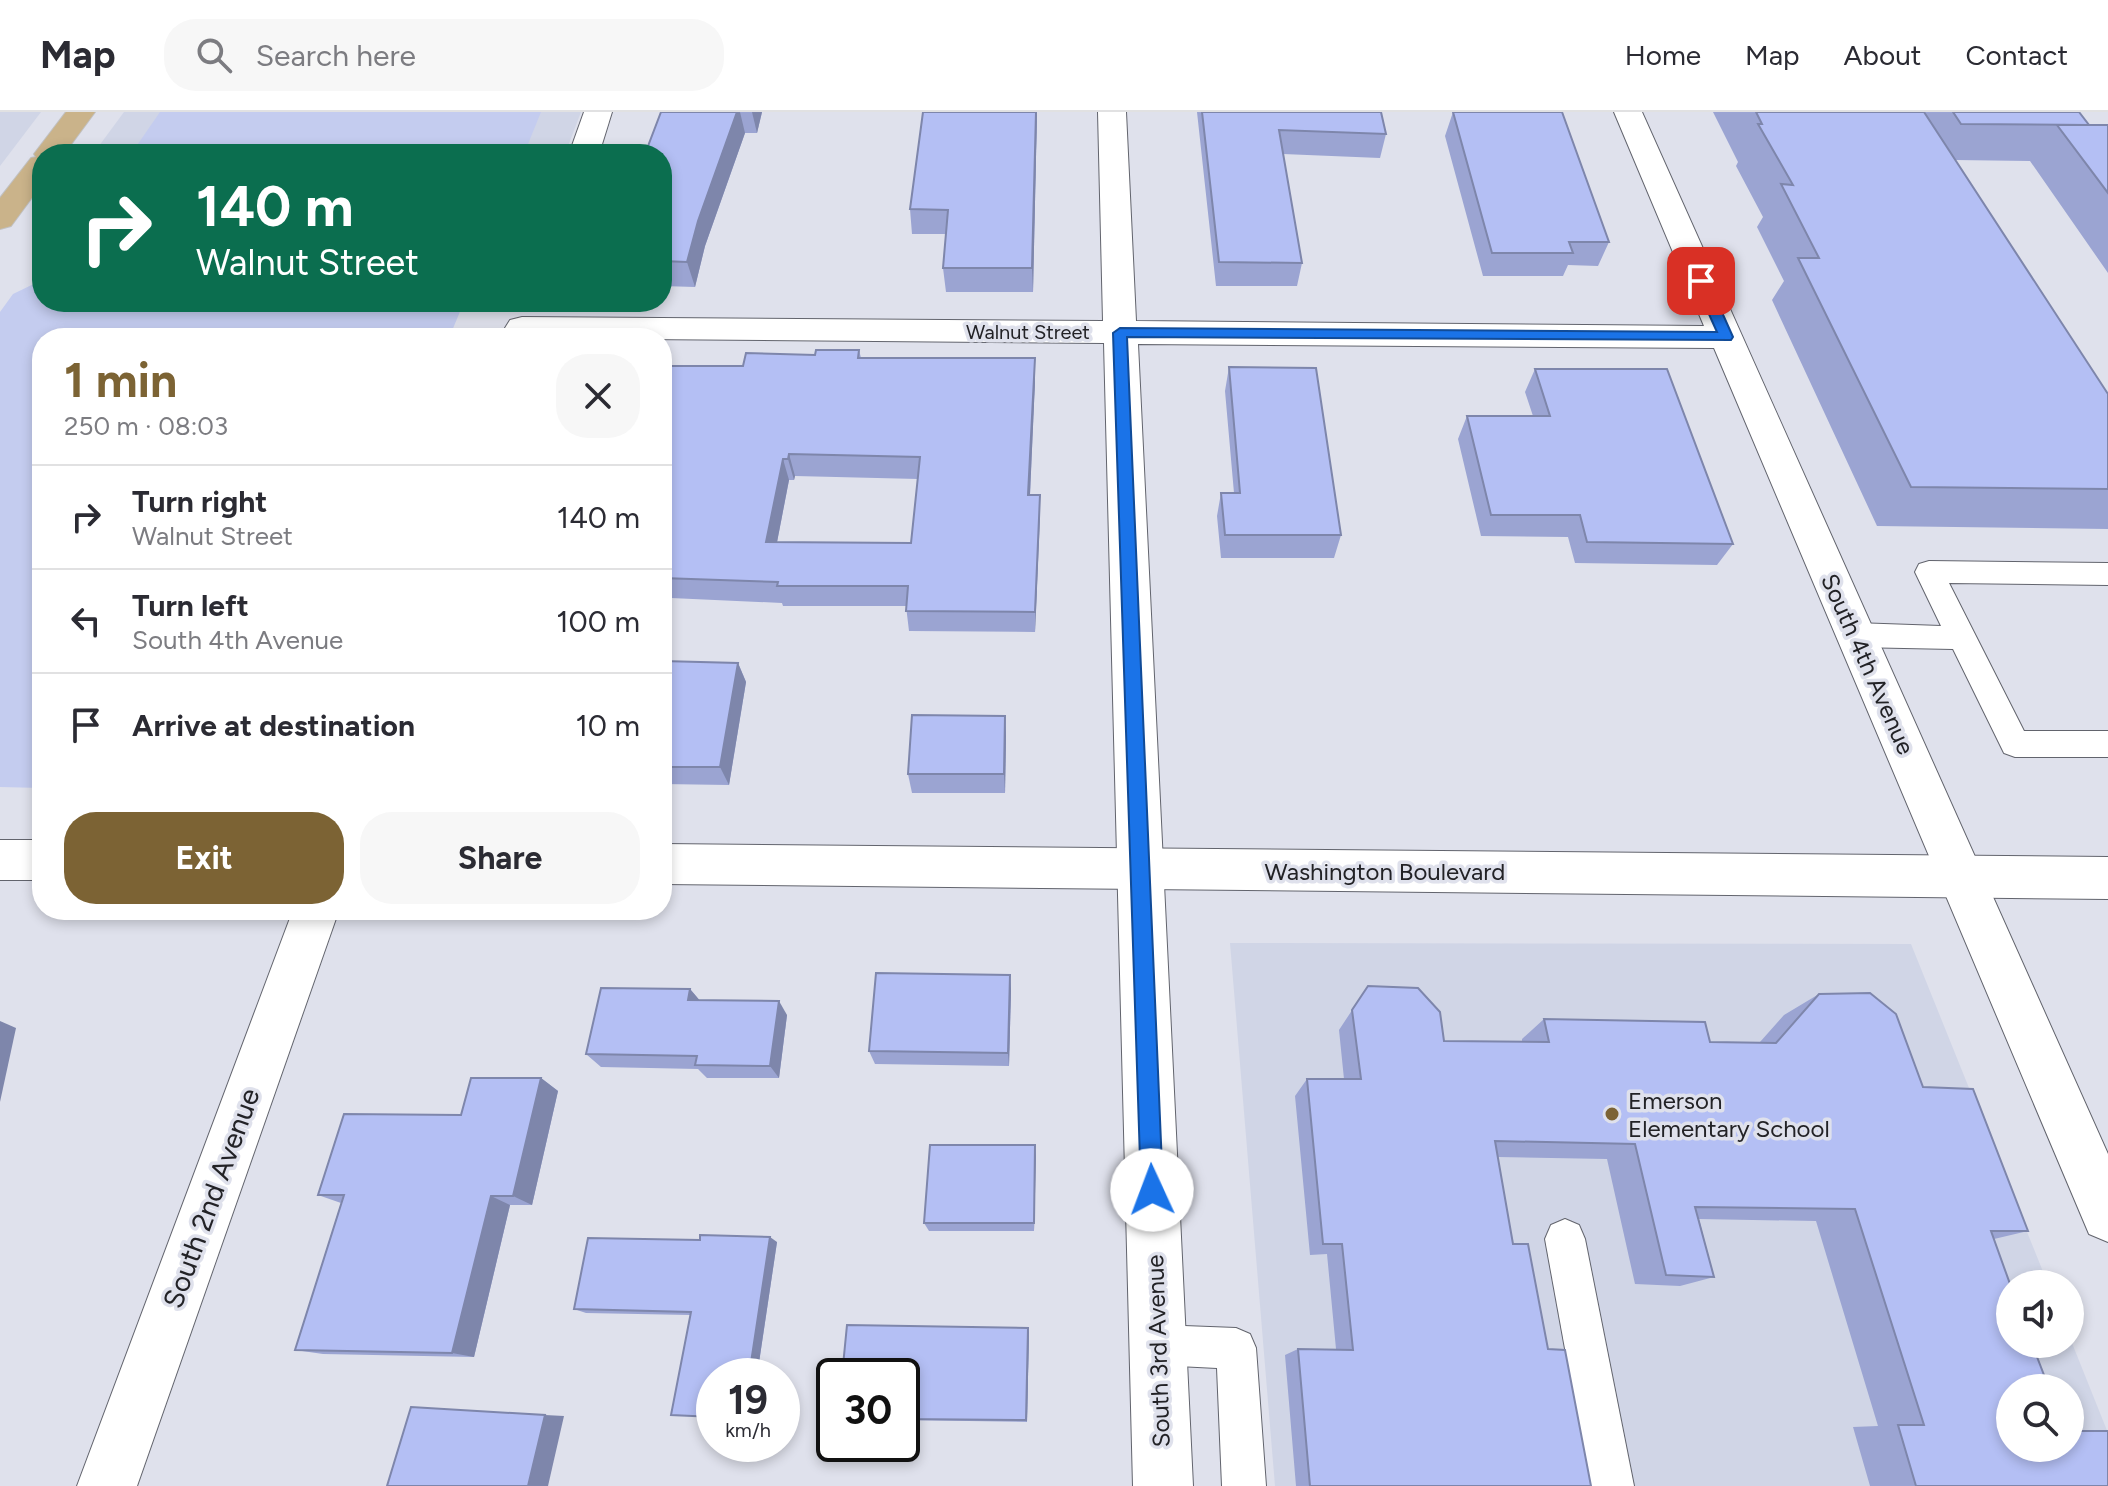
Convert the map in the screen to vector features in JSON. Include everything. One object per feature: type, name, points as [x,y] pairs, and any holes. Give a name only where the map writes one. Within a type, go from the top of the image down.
[{"type":"main road","points":[[57,144],[81,112]]},
{"type":"main road","points":[[0,219],[32,177]]},
{"type":"street","points":[[587,144],[598,112]]},
{"type":"street","name":"South 3rd Avenue","points":[[1112,112],[1163,1486]]},
{"type":"street","name":"South 4th Avenue","points":[[1628,112],[2108,1215]]},
{"type":"street","name":"Walnut Street","points":[[524,323],[1120,333],[1726,337]]},
{"type":"street","points":[[0,860],[32,860]]},
{"type":"street","name":"Washington Boulevard","points":[[672,864],[2108,878]]},
{"type":"street","name":"South 2nd Avenue","points":[[107,1486],[312,920]]},
{"type":"lane","points":[[2104,580],[1929,572],[2015,744],[2108,744]]},
{"type":"lane","points":[[1855,635],[1962,638]]},
{"type":"lane","points":[[1565,1239],[1612,1486]]},
{"type":"lane","points":[[1158,1345],[1236,1348],[1244,1486]]},
{"type":"shaded area","points":[[0,112],[41,112],[0,166]]},
{"type":"shaded area","points":[[124,112],[581,112],[569,144],[100,144]]},
{"type":"shaded area","points":[[160,112],[541,112],[528,144],[138,144]]},
{"type":"shaded area","points":[[32,285],[32,312],[460,312],[453,328],[32,328],[32,788],[0,787],[0,312],[13,294]]},
{"type":"shaded area","name":"Emerson Elementary School","points":[[1230,943],[1911,944],[2042,1270],[1996,1270],[1996,1358],[2078,1358],[2108,1433],[2108,1486],[1275,1486]]},
{"type":"building","points":[[661,112],[737,112],[698,221],[687,262],[672,261],[672,144],[649,144]]},
{"type":"building","points":[[923,112],[1036,112],[1032,268],[943,268],[948,210],[910,209]]},
{"type":"building","points":[[1202,112],[1381,112],[1386,134],[1279,130],[1302,263],[1219,262]]},
{"type":"building","points":[[1453,112],[1562,112],[1609,242],[1569,242],[1573,253],[1492,253]]},
{"type":"building","points":[[1756,112],[1924,112],[2108,394],[2108,489],[1911,487],[1798,258],[1819,258],[1781,184],[1793,185],[1758,124],[1762,124]]},
{"type":"building","points":[[1953,112],[2079,112],[2089,125],[1961,124]]},
{"type":"building","points":[[2057,125],[2108,125],[2108,193]]},
{"type":"building","points":[[816,350],[859,350],[858,358],[1035,358],[1028,495],[1040,495],[1035,612],[906,611],[908,586],[777,586],[778,582],[672,578],[672,366],[743,366],[746,353],[815,355]],"holes":[[[789,454],[920,457],[911,543],[766,542],[783,459],[788,459]]]},
{"type":"building","points":[[1229,367],[1316,368],[1341,535],[1225,535],[1221,493],[1240,493]]},
{"type":"building","points":[[1535,369],[1667,369],[1733,544],[1587,542],[1580,515],[1491,515],[1467,416],[1550,416]]},
{"type":"building","points":[[672,661],[738,663],[720,767],[672,767]]},
{"type":"building","points":[[912,715],[1005,716],[1004,774],[908,774]]},
{"type":"building","points":[[876,973],[1010,975],[1008,1053],[869,1051]]},
{"type":"building","points":[[1368,986],[1418,988],[1440,1012],[1444,1041],[1549,1042],[1544,1019],[1705,1022],[1710,1042],[1776,1043],[1819,994],[1870,993],[1896,1014],[1923,1087],[1973,1089],[2028,1231],[1991,1231],[2005,1270],[1996,1270],[1996,1358],[2037,1358],[2044,1374],[1996,1374],[1996,1462],[2084,1462],[2084,1431],[2108,1431],[2108,1486],[1916,1486],[1898,1425],[1924,1425],[1855,1209],[1695,1207],[1714,1277],[1666,1275],[1635,1144],[1495,1141],[1513,1244],[1528,1244],[1548,1349],[1565,1350],[1591,1486],[1310,1486],[1298,1349],[1353,1350],[1342,1244],[1323,1244],[1307,1079],[1361,1079],[1352,1010]]},
{"type":"building","points":[[601,988],[690,989],[688,1000],[779,1001],[770,1066],[695,1065],[697,1056],[586,1054]]},
{"type":"building","points":[[471,1078],[541,1078],[513,1196],[491,1196],[452,1353],[295,1350],[344,1195],[318,1195],[344,1114],[461,1115]]},
{"type":"building","points":[[930,1145],[1035,1145],[1034,1223],[924,1223]]},
{"type":"building","points":[[700,1235],[770,1237],[752,1358],[696,1358],[696,1416],[671,1415],[691,1312],[574,1309],[588,1238],[700,1240]]},
{"type":"building","points":[[847,1325],[1028,1328],[1026,1420],[920,1419],[920,1358],[844,1358]]},
{"type":"building","points":[[411,1407],[545,1415],[528,1486],[387,1486]]},
{"type":"place","name":"Emerson Elementary School","points":[[1612,1114]]},
{"type":"route","points":[[1152,1190],[1120,333],[1726,337],[1701,281]]}]
